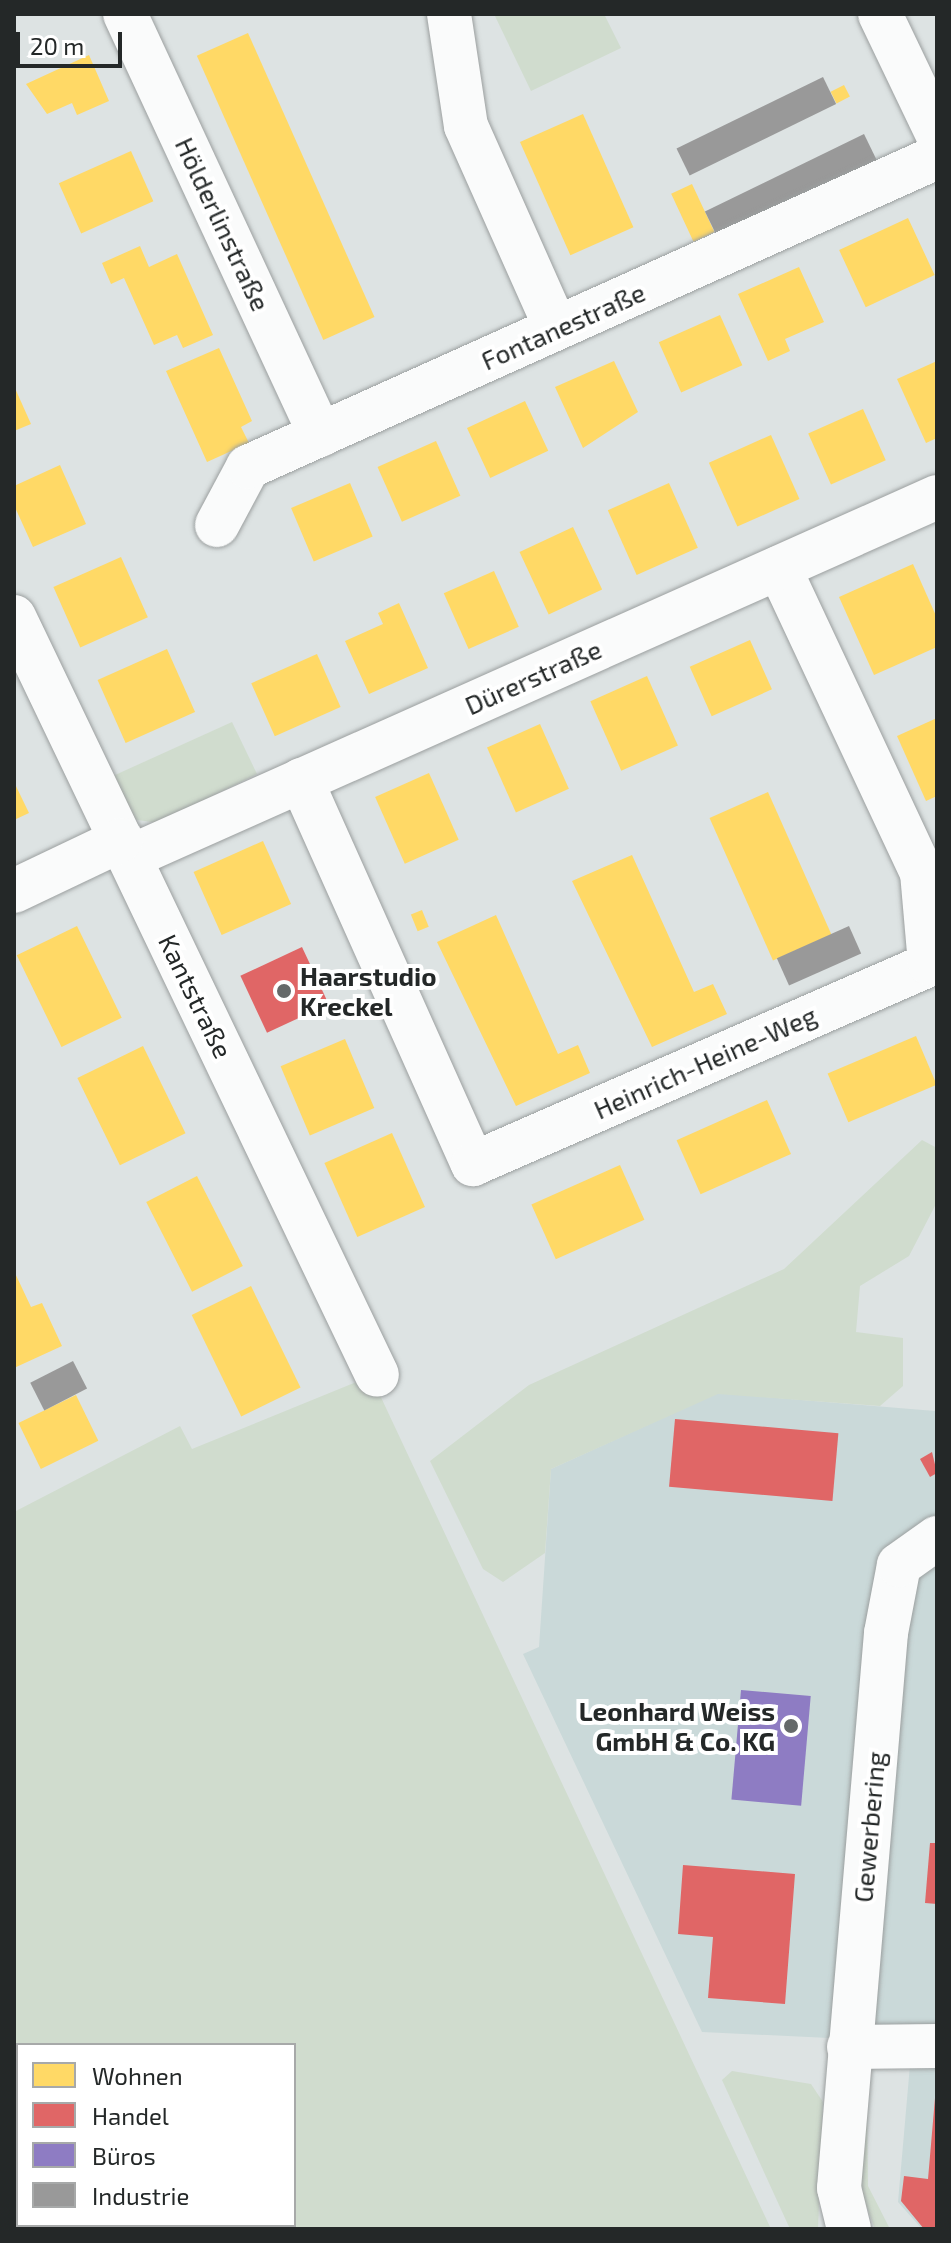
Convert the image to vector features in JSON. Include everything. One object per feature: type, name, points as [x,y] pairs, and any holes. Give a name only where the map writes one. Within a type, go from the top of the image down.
[{"type":"street","name":"Hölderlinstraße","points":[[125,14],[320,435]]},
{"type":"street","points":[[449,14],[466,126],[556,328]]},
{"type":"street","points":[[880,14],[931,109]]},
{"type":"street","name":"Fontanestraße","points":[[217,525],[248,467],[937,157]]},
{"type":"street","name":"Dürerstraße","points":[[14,891],[301,780],[937,497]]},
{"type":"street","name":"Heinrich-Heine-Weg","points":[[301,780],[473,1164],[930,964],[922,873],[779,568]]},
{"type":"street","name":"Kantstraße","points":[[14,617],[377,1375]]},
{"type":"street","name":"Gewerbering","points":[[849,2229],[839,2188],[886,1633],[899,1565],[937,1538]]},
{"type":"street","points":[[849,2047],[937,2046]]},
{"type":"shaded area","points":[[937,1389],[937,2229],[922,2229],[898,2202],[912,2042],[702,2032],[523,1654],[539,1647],[551,1469],[718,1393],[935,1411]]},
{"type":"green space","points":[[494,14],[604,14],[621,48],[531,91]]},
{"type":"green space","points":[[232,722],[257,774],[158,823],[131,819],[104,780]]},
{"type":"green space","points":[[922,1140],[937,1148],[937,1202],[909,1256],[860,1286],[856,1332],[903,1338],[903,1386],[880,1406],[718,1394],[551,1469],[545,1553],[503,1582],[483,1569],[430,1461],[529,1385],[784,1269]]},
{"type":"green space","points":[[371,1376],[771,2229],[14,2229],[14,1512],[180,1426],[192,1449]]},
{"type":"green space","points":[[732,2071],[811,2084],[823,2102],[818,2229],[790,2229],[722,2080]]},
{"type":"green space","points":[[867,2104],[868,2186],[890,2229],[875,2229],[858,2183]]},
{"type":"building: Wohnen","points":[[248,33],[374,317],[323,340],[197,56]]},
{"type":"building: Wohnen","points":[[89,55],[109,101],[77,115],[72,103],[47,114],[26,84]]},
{"type":"building: Wohnen","points":[[844,85],[850,97],[837,103],[831,92]]},
{"type":"building: Wohnen","points":[[583,114],[633,227],[570,255],[520,142]]},
{"type":"building: Wohnen","points":[[131,151],[153,201],[81,233],[59,183]]},
{"type":"building: Wohnen","points":[[692,184],[714,232],[694,242],[671,194]]},
{"type":"building: Wohnen","points":[[908,218],[935,275],[866,307],[839,250]]},
{"type":"building: Wohnen","points":[[140,246],[149,267],[177,254],[213,335],[183,348],[177,335],[154,345],[124,278],[111,284],[102,263]]},
{"type":"building: Wohnen","points":[[799,267],[824,322],[785,339],[790,351],[768,361],[738,294]]},
{"type":"building: Wohnen","points":[[720,315],[742,365],[681,392],[659,342]]},
{"type":"building: Wohnen","points":[[219,348],[252,421],[241,427],[249,443],[207,462],[166,371]]},
{"type":"building: Wohnen","points":[[614,361],[638,412],[583,448],[555,387]]},
{"type":"building: Wohnen","points":[[937,361],[937,438],[926,443],[897,379]]},
{"type":"building: Wohnen","points":[[14,386],[31,424],[14,431]]},
{"type":"building: Wohnen","points":[[525,401],[548,451],[490,478],[467,428]]},
{"type":"building: Wohnen","points":[[863,409],[886,460],[831,485],[808,433]]},
{"type":"building: Wohnen","points":[[771,435],[799,499],[737,527],[709,463]]},
{"type":"building: Wohnen","points":[[436,441],[460,496],[402,522],[378,467]]},
{"type":"building: Wohnen","points":[[60,465],[86,524],[33,547],[14,505],[14,486]]},
{"type":"building: Wohnen","points":[[350,483],[373,536],[314,561],[291,508]]},
{"type":"building: Wohnen","points":[[669,483],[698,548],[637,575],[608,510]]},
{"type":"building: Wohnen","points":[[573,527],[602,590],[549,614],[520,552]]},
{"type":"building: Wohnen","points":[[121,557],[148,617],[80,647],[53,587]]},
{"type":"building: Wohnen","points":[[913,564],[937,618],[937,647],[874,675],[839,597]]},
{"type":"building: Wohnen","points":[[494,571],[519,627],[469,649],[444,593]]},
{"type":"building: Wohnen","points":[[399,603],[428,668],[369,694],[345,641],[383,624],[378,613]]},
{"type":"building: Wohnen","points":[[750,640],[772,689],[712,716],[690,667]]},
{"type":"building: Wohnen","points":[[167,649],[195,712],[126,743],[98,680]]},
{"type":"building: Wohnen","points":[[317,654],[341,707],[275,736],[251,683]]},
{"type":"building: Wohnen","points":[[647,676],[678,745],[621,771],[590,701]]},
{"type":"building: Wohnen","points":[[937,718],[937,796],[926,801],[897,736]]},
{"type":"building: Wohnen","points":[[540,724],[569,789],[516,812],[487,748]]},
{"type":"building: Wohnen","points":[[429,773],[459,840],[405,864],[375,797]]},
{"type":"building: Wohnen","points":[[14,782],[29,813],[14,820]]},
{"type":"building: Wohnen","points":[[768,792],[831,935],[773,961],[710,818]]},
{"type":"building: Wohnen","points":[[263,841],[291,904],[222,935],[194,872]]},
{"type":"building: Wohnen","points":[[632,855],[694,992],[713,984],[727,1014],[652,1047],[572,881]]},
{"type":"building: Wohnen","points":[[422,910],[429,927],[418,931],[411,914]]},
{"type":"building: Wohnen","points":[[496,915],[558,1054],[578,1045],[590,1073],[516,1106],[437,942]]},
{"type":"building: Wohnen","points":[[77,926],[122,1018],[61,1047],[17,955]]},
{"type":"building: Wohnen","points":[[916,1036],[937,1085],[848,1122],[828,1074]]},
{"type":"building: Wohnen","points":[[345,1039],[374,1108],[310,1135],[281,1066]]},
{"type":"building: Wohnen","points":[[143,1046],[186,1133],[120,1165],[77,1078]]},
{"type":"building: Wohnen","points":[[767,1100],[791,1154],[701,1194],[677,1140]]},
{"type":"building: Wohnen","points":[[392,1133],[425,1207],[357,1237],[324,1163]]},
{"type":"building: Wohnen","points":[[620,1165],[644,1220],[556,1259],[531,1204]]},
{"type":"building: Wohnen","points":[[197,1176],[243,1266],[192,1292],[146,1202]]},
{"type":"building: Wohnen","points":[[14,1271],[31,1307],[42,1303],[62,1346],[14,1368]]},
{"type":"building: Wohnen","points":[[251,1286],[301,1388],[241,1416],[192,1315]]},
{"type":"building: Wohnen","points":[[76,1395],[98,1441],[41,1469],[18,1423]]},
{"type":"building: Handel","points":[[302,947],[329,1004],[267,1033],[240,976]]},
{"type":"building: Handel","points":[[675,1419],[838,1433],[832,1501],[669,1487]]},
{"type":"building: Handel","points":[[932,1452],[937,1473],[930,1477],[920,1459]]},
{"type":"building: Handel","points":[[930,1843],[937,1843],[937,1904],[925,1903]]},
{"type":"building: Handel","points":[[683,1865],[795,1874],[785,2004],[708,1998],[713,1937],[678,1934]]},
{"type":"building: Handel","points":[[935,2098],[937,2229],[924,2229],[901,2201],[904,2176],[928,2179]]},
{"type":"building: Büros","points":[[741,1690],[811,1696],[801,1806],[731,1800]]},
{"type":"building: Industrie","points":[[823,77],[836,104],[690,175],[676,148]]},
{"type":"building: Industrie","points":[[864,134],[877,161],[718,239],[705,212]]},
{"type":"building: Industrie","points":[[849,926],[861,953],[789,986],[777,958]]},
{"type":"building: Industrie","points":[[73,1361],[87,1389],[44,1410],[30,1383]]},
{"type":"place","name":"Haarstudio Kreckel","points":[[284,991]]},
{"type":"place","name":"Leonhard Weiss GmbH & Co. KG","points":[[791,1726]]}]
